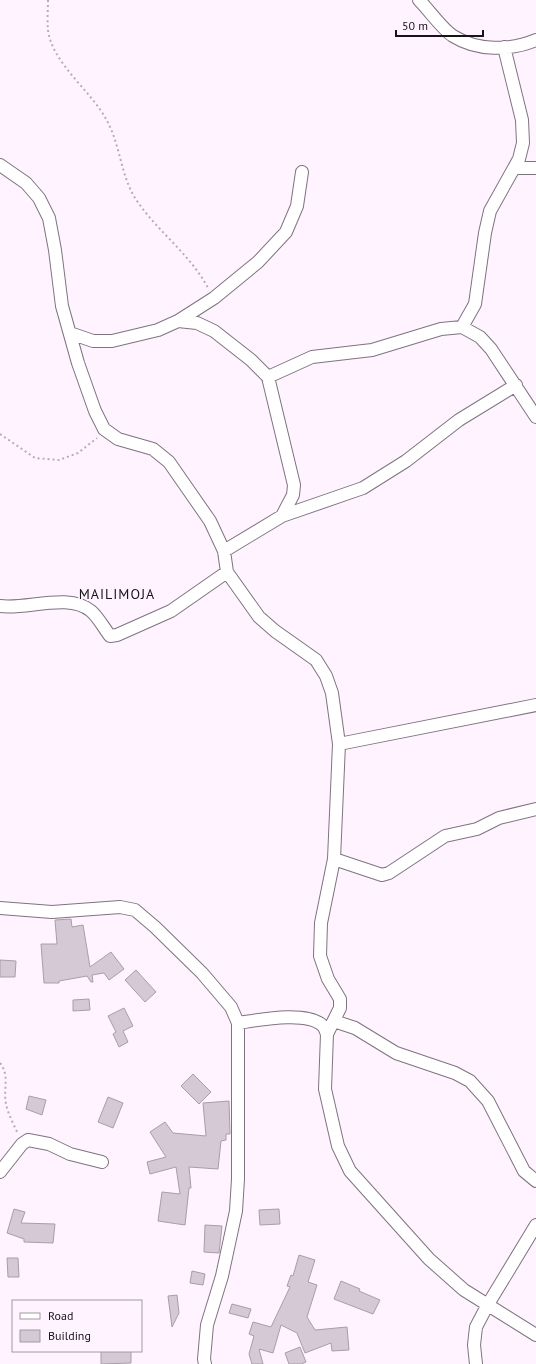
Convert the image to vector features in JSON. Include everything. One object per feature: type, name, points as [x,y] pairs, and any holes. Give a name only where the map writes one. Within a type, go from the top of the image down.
[{"type":"street","points":[[419,0],[452,36],[479,48],[524,45],[536,40]]},
{"type":"street","points":[[462,327],[475,304],[485,233],[490,211],[519,160],[523,143],[522,120],[504,47]]},
{"type":"street","points":[[0,165],[26,184],[39,198],[49,218],[55,250],[62,306],[78,363],[95,411],[104,429],[118,439],[153,449],[169,462],[210,521],[224,551],[226,572],[259,617],[275,631],[316,660],[326,676],[332,694],[339,744],[334,859],[321,923],[320,956],[328,979],[340,999],[340,1008],[327,1034],[325,1089],[338,1146],[350,1171],[429,1259],[464,1290],[536,1336]]},
{"type":"street","points":[[514,168],[536,168]]},
{"type":"street","points":[[70,333],[93,341],[112,341],[158,330],[178,321],[214,298],[258,262],[286,232],[297,206],[302,172]]},
{"type":"street","points":[[178,321],[198,323],[214,331],[251,360],[268,377],[294,485],[293,495],[282,516]]},
{"type":"street","points":[[268,377],[312,358],[372,350],[441,329],[462,327],[480,337],[491,349],[536,417]]},
{"type":"street","points":[[224,551],[282,516],[363,488],[406,461],[460,420],[516,385]]},
{"type":"street","points":[[0,606],[11,608],[55,602],[82,606],[92,611],[110,636],[117,635],[171,611],[226,572]]},
{"type":"street","points":[[339,744],[536,705]]},
{"type":"street","points":[[334,859],[382,874],[389,873],[445,836],[477,829],[499,818],[536,809]]},
{"type":"street","points":[[0,908],[52,912],[120,907],[135,910],[156,927],[202,973],[231,1008],[238,1023],[238,1179],[236,1211],[222,1276],[207,1325],[204,1360],[205,1364]]},
{"type":"street","points":[[340,1008],[355,1028]]},
{"type":"street","points":[[238,1023],[268,1018],[305,1018],[316,1021],[323,1026],[327,1034]]},
{"type":"street","points":[[334,1021],[355,1028],[396,1053],[455,1073],[470,1082],[488,1101],[524,1172],[536,1181]]},
{"type":"street","points":[[0,1172],[22,1144],[28,1140],[49,1144],[70,1154],[102,1162]]},
{"type":"street","points":[[476,1364],[474,1345],[476,1327],[536,1225]]},
{"type":"path","points":[[48,0],[48,30],[51,44],[71,74],[106,118],[113,132],[128,187],[151,219],[187,256],[205,281],[214,298]]},
{"type":"path","points":[[0,434],[35,458],[59,460],[78,454],[93,442],[104,429]]},
{"type":"path","points":[[0,1063],[3,1067],[6,1080],[6,1104],[22,1144]]},
{"type":"building","points":[[71,919],[72,927],[83,925],[90,967],[111,952],[124,969],[109,980],[104,973],[92,975],[93,982],[91,982],[87,976],[59,981],[59,983],[44,983],[41,944],[57,944],[55,920]]},
{"type":"building","points":[[0,960],[16,961],[15,977],[0,977]]},
{"type":"building","points":[[136,970],[156,992],[145,1002],[125,980]]},
{"type":"building","points":[[89,999],[90,1010],[73,1011],[73,1000]]},
{"type":"building","points":[[124,1008],[133,1026],[123,1031],[128,1042],[119,1047],[113,1034],[116,1032],[108,1016]]},
{"type":"building","points":[[193,1074],[211,1092],[199,1104],[181,1086]]},
{"type":"building","points":[[29,1096],[46,1100],[42,1115],[26,1109]]},
{"type":"building","points":[[108,1097],[123,1103],[113,1128],[98,1122]]},
{"type":"building","points":[[229,1101],[230,1134],[226,1134],[226,1140],[221,1141],[218,1169],[189,1167],[191,1188],[189,1188],[185,1225],[158,1221],[162,1192],[180,1194],[176,1167],[150,1174],[147,1162],[166,1157],[150,1132],[165,1122],[173,1133],[206,1136],[203,1103]]},
{"type":"building","points":[[14,1209],[25,1212],[21,1223],[55,1224],[53,1243],[24,1242],[24,1239],[7,1233]]},
{"type":"building","points":[[279,1209],[280,1224],[260,1225],[259,1210]]},
{"type":"building","points":[[205,1225],[222,1226],[219,1253],[204,1252]]},
{"type":"building","points":[[299,1255],[315,1260],[308,1282],[317,1285],[307,1317],[315,1330],[347,1327],[349,1350],[332,1351],[331,1343],[305,1353],[297,1333],[281,1325],[273,1353],[259,1349],[263,1364],[252,1364],[249,1354],[254,1336],[249,1334],[253,1322],[271,1327],[290,1287],[287,1286],[291,1275],[293,1276]]},
{"type":"building","points":[[7,1258],[18,1258],[19,1277],[8,1277]]},
{"type":"building","points":[[192,1271],[205,1274],[203,1285],[190,1283]]},
{"type":"building","points":[[341,1281],[380,1300],[373,1314],[334,1299]]},
{"type":"building","points":[[177,1295],[179,1313],[172,1327],[168,1296]]},
{"type":"building","points":[[232,1304],[251,1309],[248,1318],[229,1313]]},
{"type":"building","points":[[300,1347],[306,1362],[301,1364],[289,1364],[285,1353]]},
{"type":"building","points":[[101,1352],[131,1352],[131,1363],[101,1364]]},
{"type":"district","name":"MAILIMOJA","points":[[117,594]]}]
